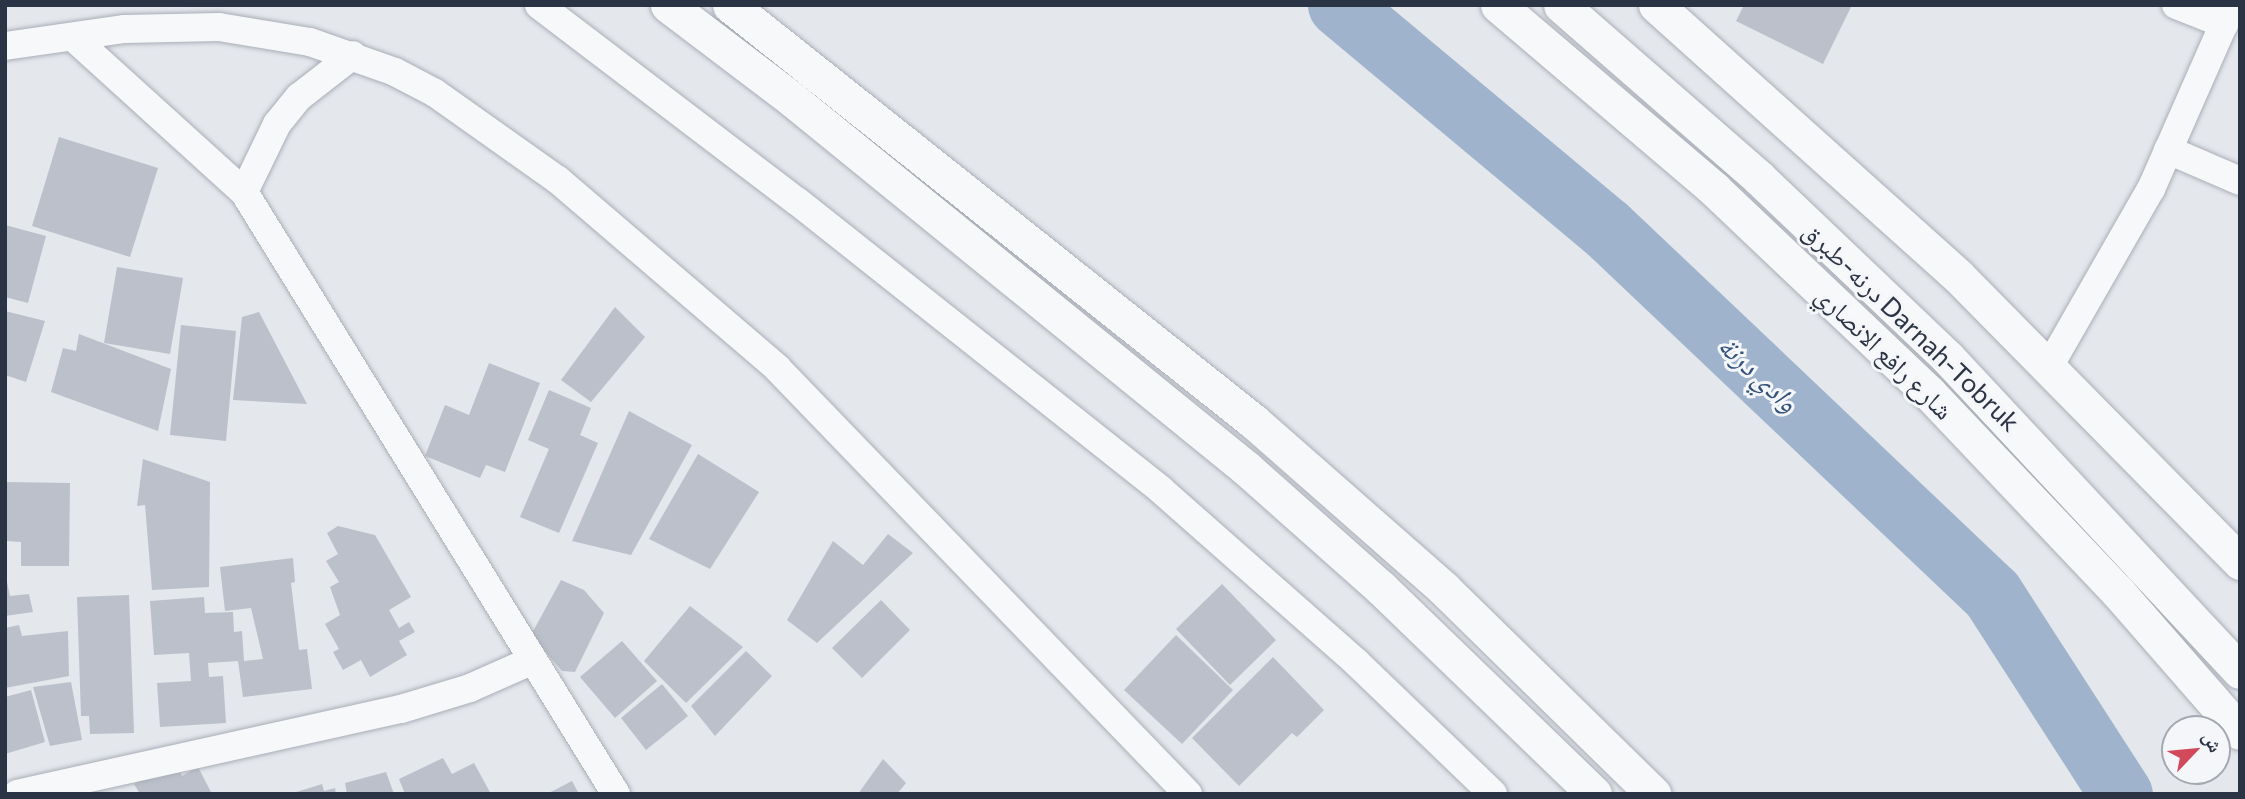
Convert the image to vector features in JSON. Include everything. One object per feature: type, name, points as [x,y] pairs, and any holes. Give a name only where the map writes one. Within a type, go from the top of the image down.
[{"type":"street","points":[[539,5],[809,210],[1161,490],[1356,662],[1493,794]]},
{"type":"street","points":[[667,5],[793,100],[1247,469],[1391,598],[1594,794]]},
{"type":"street","points":[[730,5],[1253,421],[1444,589],[1653,794]]},
{"type":"street","name":"شارع رافع الانصاري","points":[[1498,5],[1714,189],[1929,393],[2099,571],[2240,732]]},
{"type":"street","name":"درنه-طبرق Darnah-Tobruk","points":[[1561,5],[1758,177],[1948,358],[2240,671]]},
{"type":"street","points":[[1656,5],[1820,148],[2050,365],[2240,562]]},
{"type":"street","points":[[2050,365],[2102,281],[2168,150],[2228,15],[2176,5]]},
{"type":"street","points":[[5,46],[75,39],[125,29],[219,27],[266,32],[354,55],[435,93],[479,120],[710,307],[842,431],[1188,794]]},
{"type":"street","points":[[75,39],[244,192],[531,661],[616,794]]},
{"type":"street","points":[[244,192],[277,124],[299,97],[354,55]]},
{"type":"street","points":[[2168,150],[2240,181]]},
{"type":"street","points":[[18,794],[401,709],[470,688],[531,661]]},
{"type":"building","points":[[1744,5],[1852,5],[1823,64],[1736,21]]},
{"type":"building","points":[[59,137],[158,168],[130,257],[32,226]]},
{"type":"building","points":[[5,225],[46,236],[28,303],[5,297]]},
{"type":"building","points":[[117,267],[183,278],[170,354],[104,343]]},
{"type":"building","points":[[615,307],[645,337],[591,402],[561,380]]},
{"type":"building","points":[[5,311],[45,321],[26,382],[5,375]]},
{"type":"building","points":[[259,312],[307,404],[233,400],[242,317]]},
{"type":"building","points":[[181,325],[236,331],[226,441],[170,435]]},
{"type":"building","points":[[79,334],[171,369],[158,431],[51,392],[63,348],[76,351]]},
{"type":"building","points":[[489,363],[540,383],[505,472],[486,465],[480,478],[425,456],[445,405],[469,415]]},
{"type":"building","points":[[549,390],[591,408],[580,435],[598,443],[559,533],[520,517],[549,449],[528,440]]},
{"type":"building","points":[[629,411],[692,445],[631,555],[572,541]]},
{"type":"building","points":[[698,454],[759,492],[710,569],[649,539]]},
{"type":"building","points":[[143,459],[210,482],[209,587],[152,590],[145,505],[137,506]]},
{"type":"building","points":[[5,482],[70,483],[69,566],[21,566],[21,542],[7,541]]},
{"type":"building","points":[[338,526],[375,535],[411,597],[389,610],[399,628],[409,622],[415,632],[399,641],[407,655],[370,677],[361,660],[343,670],[333,652],[339,649],[325,624],[340,615],[330,587],[339,582],[326,561],[338,554],[327,533]]},
{"type":"building","points":[[888,534],[913,553],[817,643],[787,620],[833,541],[863,565]]},
{"type":"building","points":[[293,558],[295,582],[291,583],[299,650],[307,649],[312,689],[243,697],[238,661],[208,663],[209,677],[223,676],[226,723],[160,727],[157,683],[191,681],[189,653],[154,655],[150,601],[204,597],[205,613],[233,612],[234,632],[242,631],[244,661],[263,659],[251,608],[225,611],[220,567]]},
{"type":"building","points":[[6,577],[10,596],[29,594],[33,612],[5,616]]},
{"type":"building","points":[[561,580],[584,590],[604,613],[575,672],[562,671],[531,635]]},
{"type":"building","points":[[1222,584],[1276,640],[1230,685],[1176,629]]},
{"type":"building","points":[[129,595],[134,733],[90,734],[89,716],[81,716],[77,597]]},
{"type":"building","points":[[881,600],[910,630],[862,678],[832,648]]},
{"type":"building","points":[[690,606],[743,647],[686,703],[644,661]]},
{"type":"building","points":[[19,625],[22,636],[68,631],[69,676],[5,688],[5,628]]},
{"type":"building","points":[[1176,635],[1233,690],[1182,744],[1124,690]]},
{"type":"building","points":[[622,641],[657,681],[615,718],[580,677]]},
{"type":"building","points":[[746,651],[772,676],[715,736],[691,706]]},
{"type":"building","points":[[1273,657],[1324,710],[1297,737],[1292,733],[1239,786],[1192,738]]},
{"type":"building","points":[[71,682],[82,740],[50,746],[33,687]]},
{"type":"building","points":[[662,684],[688,716],[646,750],[621,718]]},
{"type":"building","points":[[31,690],[45,742],[5,754],[5,697]]},
{"type":"building","points":[[443,758],[452,774],[474,763],[491,794],[405,794],[399,779]]},
{"type":"building","points":[[883,759],[906,783],[897,794],[858,794]]},
{"type":"building","points":[[175,762],[182,776],[198,767],[212,794],[140,794],[134,784]]},
{"type":"building","points":[[386,772],[394,794],[347,794],[345,783]]},
{"type":"building","points":[[572,781],[579,794],[547,794]]},
{"type":"building","points":[[322,784],[324,791],[335,788],[336,794],[290,794]]},
{"type":"waterway","name":"وادي درنة","points":[[1339,5],[1606,228],[1992,594],[2121,794]]}]
